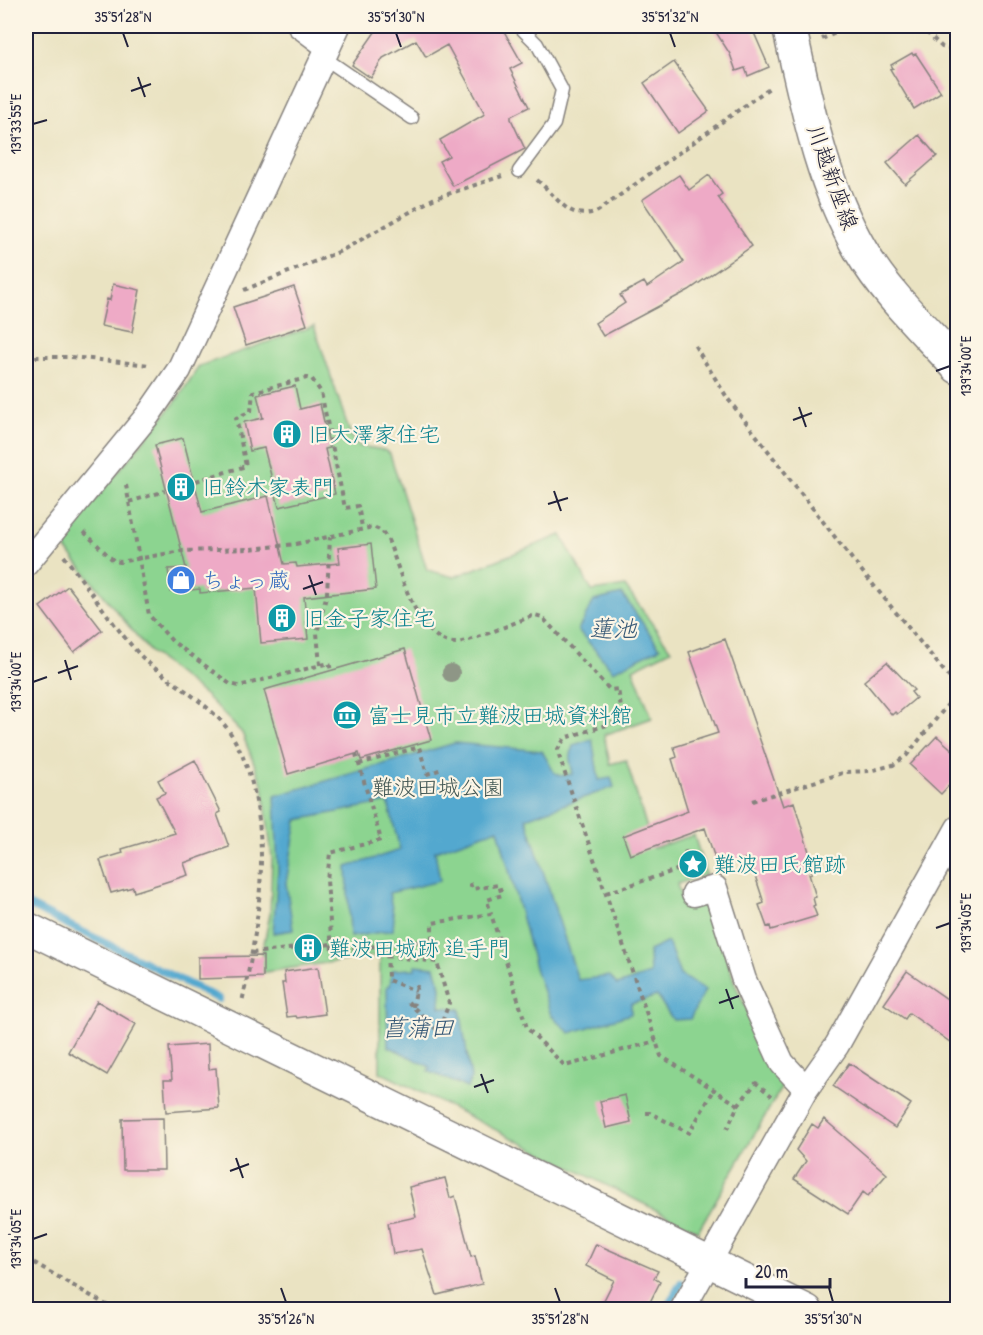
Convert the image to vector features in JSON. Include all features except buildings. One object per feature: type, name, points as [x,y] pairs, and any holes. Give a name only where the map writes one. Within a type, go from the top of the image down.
[{"type":"main road","name":"川越新座線","points":[[789,26],[834,195],[861,252],[888,289],[957,367]]},
{"type":"street","points":[[300,26],[325,52]]},
{"type":"street","points":[[26,564],[148,415],[179,370],[338,26]]},
{"type":"street","points":[[682,1310],[806,1089],[837,1045],[957,828]]},
{"type":"street","points":[[694,894],[715,888],[744,980],[777,1053],[782,1064],[806,1089]]},
{"type":"street","points":[[26,927],[807,1310]]},
{"type":"lane","points":[[519,26],[537,44],[562,90],[554,124],[519,171]]},
{"type":"lane","points":[[325,52],[412,118]]},
{"type":"path","points":[[920,26],[942,47],[957,51]]},
{"type":"path","points":[[209,304],[341,251],[433,199],[519,171],[533,177],[572,214],[586,215],[598,211],[768,87],[800,73]]},
{"type":"path","points":[[695,346],[728,399],[852,560],[957,690],[907,755],[893,765],[870,771],[846,772],[752,801]]},
{"type":"path","points":[[26,357],[123,360],[179,370]]},
{"type":"path","points":[[196,481],[246,466],[236,418],[252,411],[253,392],[307,378],[312,380],[321,393],[345,508],[358,506],[362,527]]},
{"type":"path","points":[[125,481],[149,615],[172,641],[230,684],[239,686],[329,663],[331,670]]},
{"type":"path","points":[[129,502],[165,490]]},
{"type":"path","points":[[66,515],[114,561],[181,551],[250,549],[330,537],[362,527],[373,527],[382,531],[388,540],[419,616],[429,631],[442,640],[457,643],[535,615],[542,617],[610,690],[618,690],[623,720],[566,738],[558,749],[661,1056],[738,1105],[727,1129]]},
{"type":"path","points":[[48,537],[142,657],[202,704],[233,736],[247,767],[257,806],[261,875],[259,915],[236,1030]]},
{"type":"path","points":[[320,665],[317,633],[327,593],[330,537]]},
{"type":"path","points":[[359,764],[419,747],[427,774],[442,769]]},
{"type":"path","points":[[356,754],[381,840],[330,853],[327,880],[332,951],[432,940],[432,923],[491,914]]},
{"type":"path","points":[[606,893],[689,866],[685,849]]},
{"type":"path","points":[[470,883],[472,889],[500,885],[502,895],[487,900],[527,1028],[565,1066],[656,1041]]},
{"type":"path","points":[[317,946],[331,944]]},
{"type":"path","points":[[387,945],[388,980],[416,991]]},
{"type":"path","points":[[252,953],[297,948]]},
{"type":"path","points":[[387,956],[437,962],[449,1003],[438,1034],[408,1002]]},
{"type":"path","points":[[413,1006],[417,985]]},
{"type":"path","points":[[646,1113],[689,1133],[714,1090]]},
{"type":"path","points":[[26,1258],[115,1310]]},
{"type":"green space","name":"難波田城公園","points":[[314,326],[351,436],[359,446],[384,450],[390,454],[427,570],[454,577],[561,535],[592,591],[625,586],[671,650],[633,669],[652,718],[604,735],[610,764],[626,760],[653,848],[694,835],[706,875],[677,884],[684,908],[700,904],[712,909],[735,984],[783,1085],[698,1231],[380,1072],[380,955],[258,973],[270,914],[272,858],[263,786],[242,733],[206,696],[149,651],[66,549],[67,534],[177,400],[199,366]]},
{"type":"water","name":"蓮池","points":[[622,594],[660,648],[613,671],[578,630],[594,601]]},
{"type":"water","points":[[592,739],[599,780],[611,778],[614,787],[526,818],[578,980],[610,976],[617,985],[650,974],[649,951],[668,942],[680,975],[705,990],[690,1019],[673,1020],[657,996],[631,1004],[631,1014],[570,1033],[551,1015],[536,971],[498,829],[435,851],[440,881],[389,893],[394,918],[393,930],[350,937],[347,867],[400,850],[388,802],[297,820],[286,883],[293,930],[273,933],[278,870],[275,796],[455,743],[542,751],[554,772],[560,776],[573,774],[570,760],[573,745]]},
{"type":"water","name":"菖蒲田","points":[[415,965],[435,967],[441,987],[440,1007],[460,1009],[471,1078],[467,1088],[428,1071],[430,1067],[388,1046],[387,986],[390,986],[392,970],[415,969]]},
{"type":"waterway","points":[[26,904],[219,999]]},
{"type":"waterway","points":[[666,1310],[681,1283]]},
{"type":"place","name":"旧大澤家住宅","points":[[287,434]]},
{"type":"place","name":"旧鈴木家表門","points":[[181,487]]},
{"type":"place","name":"ちょっ蔵","points":[[181,580]]},
{"type":"place","name":"旧金子家住宅","points":[[282,618]]},
{"type":"place","name":"富士見市立難波田城資料館","points":[[347,715]]},
{"type":"place","name":"難波田氏館跡","points":[[693,864]]},
{"type":"place","name":"難波田城跡 追手門","points":[[308,948]]}]
